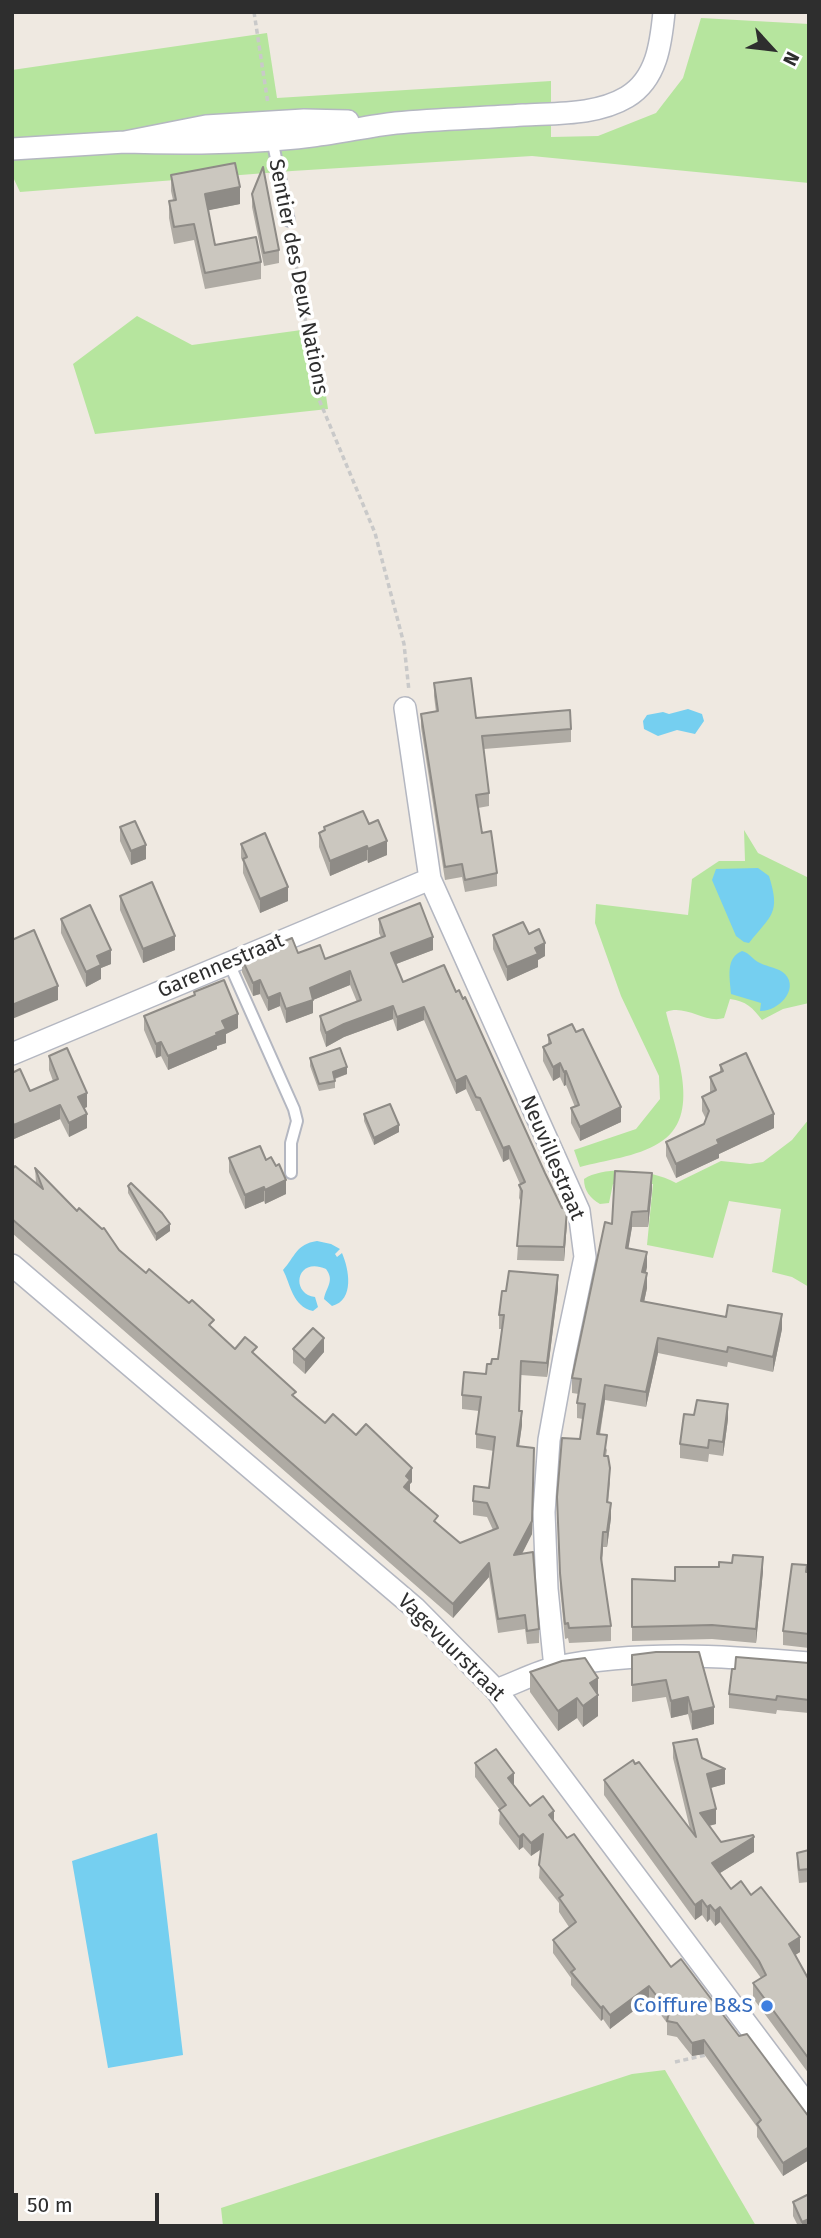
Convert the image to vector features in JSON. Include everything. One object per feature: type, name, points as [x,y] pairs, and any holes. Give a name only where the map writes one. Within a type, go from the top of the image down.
[{"type":"street","points":[[12,149],[125,142],[192,145],[271,131],[311,136],[393,123],[568,112],[603,107],[617,103],[640,86],[653,65],[661,40],[663,12]]},
{"type":"street","name":"Neuvillestraat","points":[[405,708],[430,879],[579,1211],[583,1235],[585,1257],[551,1428],[544,1512],[547,1589],[555,1668]]},
{"type":"street","name":"Garennestraat","points":[[12,1054],[430,879]]},
{"type":"street","name":"Vagevuurstraat","points":[[12,1265],[415,1608],[496,1690],[809,2107]]},
{"type":"street","points":[[496,1690],[555,1668],[641,1656],[694,1656],[809,1663]]},
{"type":"lane","name":"Sentier des Deux Nations","points":[[271,131],[289,221]]},
{"type":"lane","points":[[229,963],[294,1109],[297,1121],[291,1143],[291,1173]]},
{"type":"path","points":[[254,12],[271,131]]},
{"type":"path","name":"Sentier des Deux Nations","points":[[289,221],[318,397],[375,533],[404,644],[409,680],[409,700],[405,708]]},
{"type":"path","points":[[675,2062],[709,2054]]},
{"type":"green space","points":[[701,18],[809,24],[809,183],[532,156],[20,192],[12,175],[12,70],[267,33],[277,98],[551,81],[551,137],[598,136],[656,113],[683,78]]},
{"type":"green space","points":[[137,316],[192,345],[316,328],[328,409],[95,434],[73,364]]},
{"type":"green space","points":[[744,830],[758,853],[809,878],[809,1003],[783,1009],[762,1020],[749,1006],[730,999],[724,1018],[710,1018],[681,1010],[666,1012],[683,1082],[680,1117],[673,1131],[659,1143],[641,1152],[580,1167],[574,1150],[636,1129],[660,1099],[659,1076],[621,996],[595,923],[596,904],[688,915],[692,879],[719,861],[745,861]]},
{"type":"green space","points":[[809,1119],[809,1287],[792,1277],[772,1272],[781,1209],[729,1201],[713,1258],[647,1245],[653,1184],[613,1184],[609,1203],[600,1204],[586,1191],[584,1179],[604,1172],[643,1172],[676,1183],[721,1161],[750,1164],[763,1162],[792,1140]]},
{"type":"green space","points":[[665,2070],[756,2226],[223,2226],[221,2208],[632,2074]]},
{"type":"water","points":[[688,709],[702,714],[704,721],[695,734],[677,730],[658,736],[644,729],[643,721],[647,715],[663,712],[669,714]]},
{"type":"water","points":[[758,868],[769,876],[774,907],[768,920],[749,943],[736,936],[712,880],[716,869]]},
{"type":"water","points":[[742,951],[760,963],[783,972],[789,980],[788,993],[773,1008],[760,1011],[761,1003],[731,994],[731,963]]},
{"type":"water","points":[[317,1241],[340,1249],[335,1254],[337,1257],[342,1253],[347,1267],[348,1283],[344,1297],[332,1306],[324,1299],[330,1281],[326,1269],[316,1266],[303,1271],[300,1277],[302,1290],[315,1297],[318,1307],[313,1311],[296,1300],[283,1270],[300,1248]]},
{"type":"water","points":[[157,1833],[183,2055],[108,2068],[72,1861]]},
{"type":"building","points":[[235,163],[240,187],[205,194],[215,245],[256,237],[261,262],[205,273],[194,224],[174,227],[169,201],[176,200],[171,175]]},
{"type":"building","points":[[263,167],[279,250],[264,253],[252,194]]},
{"type":"building","points":[[471,678],[476,718],[570,710],[571,729],[482,736],[489,793],[476,795],[482,833],[491,831],[497,873],[465,880],[462,864],[445,867],[421,714],[438,711],[434,683]]},
{"type":"building","points":[[363,811],[369,824],[378,820],[387,841],[330,861],[319,833],[325,830],[324,827]]},
{"type":"building","points":[[135,821],[146,845],[131,851],[120,827]]},
{"type":"building","points":[[265,833],[288,887],[260,899],[243,859],[247,857],[241,844]]},
{"type":"building","points":[[152,882],[175,936],[143,949],[120,896]]},
{"type":"building","points":[[420,903],[433,937],[391,953],[403,982],[444,965],[456,992],[459,990],[463,999],[465,997],[545,1173],[562,1208],[567,1209],[564,1247],[517,1246],[522,1191],[519,1185],[525,1182],[509,1146],[503,1148],[480,1098],[476,1097],[466,1076],[456,1081],[424,1007],[397,1017],[393,1006],[326,1033],[320,1016],[361,1000],[350,971],[310,988],[313,1000],[286,1009],[280,993],[268,998],[260,980],[253,983],[242,959],[292,938],[298,953],[320,945],[325,959],[385,936],[379,919]]},
{"type":"building","points":[[90,905],[111,950],[97,956],[101,965],[86,972],[61,919]]},
{"type":"building","points":[[523,922],[529,934],[539,929],[545,943],[535,948],[538,954],[507,967],[493,935]]},
{"type":"building","points":[[34,930],[58,986],[12,1005],[12,940]]},
{"type":"building","points":[[224,980],[238,1014],[222,1021],[226,1029],[216,1033],[217,1035],[168,1056],[161,1042],[156,1044],[144,1016]]},
{"type":"building","points":[[572,1024],[576,1032],[583,1029],[621,1107],[580,1127],[571,1108],[579,1105],[566,1071],[564,1072],[560,1063],[553,1067],[543,1047],[551,1043],[548,1035]]},
{"type":"building","points":[[67,1048],[87,1093],[78,1097],[87,1114],[69,1123],[60,1105],[14,1125],[12,1073],[20,1069],[30,1091],[58,1079],[49,1056]]},
{"type":"building","points":[[340,1048],[347,1067],[333,1072],[335,1081],[319,1084],[310,1058]]},
{"type":"building","points":[[746,1053],[774,1114],[717,1140],[719,1144],[676,1164],[666,1142],[704,1124],[709,1111],[702,1097],[716,1090],[710,1077],[723,1071],[720,1065]]},
{"type":"building","points":[[390,1104],[399,1125],[374,1138],[364,1114]]},
{"type":"building","points":[[260,1146],[266,1160],[271,1157],[276,1166],[279,1164],[286,1180],[265,1190],[264,1187],[245,1195],[229,1158]]},
{"type":"building","points":[[15,1166],[43,1189],[35,1168],[77,1211],[79,1208],[104,1228],[119,1250],[146,1273],[149,1269],[189,1303],[192,1300],[214,1320],[209,1325],[235,1349],[245,1337],[257,1347],[252,1352],[296,1392],[292,1395],[325,1423],[333,1414],[356,1435],[366,1424],[412,1468],[406,1476],[410,1480],[404,1487],[438,1516],[434,1521],[460,1543],[498,1528],[487,1503],[473,1501],[474,1486],[489,1488],[495,1437],[476,1434],[481,1397],[462,1395],[464,1372],[486,1374],[487,1364],[491,1364],[492,1359],[498,1359],[504,1315],[499,1315],[502,1291],[506,1291],[509,1271],[558,1275],[547,1363],[521,1361],[519,1411],[522,1411],[517,1446],[534,1448],[532,1521],[514,1555],[533,1552],[539,1629],[527,1631],[525,1615],[498,1619],[489,1563],[453,1604],[12,1219],[12,1170]]},
{"type":"building","points":[[615,1171],[652,1173],[648,1211],[632,1212],[626,1248],[647,1252],[642,1272],[647,1273],[641,1301],[726,1317],[728,1305],[782,1314],[773,1357],[728,1347],[727,1352],[658,1338],[646,1392],[605,1385],[597,1434],[607,1435],[604,1456],[608,1456],[610,1468],[607,1502],[611,1503],[607,1532],[603,1532],[601,1558],[611,1626],[569,1628],[568,1623],[565,1624],[560,1573],[557,1497],[562,1438],[580,1439],[585,1404],[577,1403],[581,1379],[572,1378],[605,1222],[612,1224]]},
{"type":"building","points":[[131,1183],[170,1224],[156,1234],[128,1186]]},
{"type":"building","points":[[313,1328],[324,1338],[305,1360],[293,1349]]},
{"type":"building","points":[[697,1400],[728,1404],[723,1442],[709,1440],[708,1448],[680,1444],[684,1414],[694,1415]]},
{"type":"building","points":[[733,1555],[763,1557],[756,1629],[712,1625],[632,1627],[632,1579],[675,1581],[675,1567],[719,1567],[719,1562],[732,1563]]},
{"type":"building","points":[[792,1564],[807,1565],[806,1572],[809,1572],[809,1634],[783,1631]]},
{"type":"building","points":[[699,1652],[714,1707],[692,1712],[688,1697],[671,1701],[666,1680],[632,1685],[632,1655]]},
{"type":"building","points":[[736,1657],[809,1663],[809,1700],[777,1696],[776,1700],[729,1694]]},
{"type":"building","points":[[585,1658],[598,1678],[590,1683],[598,1695],[583,1706],[577,1698],[558,1711],[530,1672],[562,1661]]},
{"type":"building","points":[[697,1739],[702,1758],[725,1769],[707,1774],[716,1809],[700,1813],[721,1842],[753,1835],[754,1837],[712,1863],[731,1889],[741,1881],[751,1895],[761,1887],[800,1937],[789,1944],[809,1980],[809,2059],[753,1983],[766,1975],[720,1907],[715,1911],[710,1905],[707,1907],[702,1900],[695,1905],[604,1780],[633,1760],[635,1764],[639,1762],[696,1837],[673,1743]]},
{"type":"building","points":[[496,1749],[514,1773],[508,1778],[530,1806],[543,1796],[554,1811],[549,1815],[567,1838],[574,1834],[671,1967],[681,1959],[739,2036],[747,2034],[809,2117],[809,2147],[783,2163],[757,2124],[761,2120],[704,2040],[692,2043],[677,2023],[667,2021],[669,2012],[649,1986],[610,2015],[571,1972],[575,1969],[553,1940],[576,1922],[559,1898],[563,1895],[539,1865],[543,1834],[531,1843],[523,1834],[519,1837],[499,1810],[506,1805],[475,1763]]},
{"type":"building","points":[[809,1850],[809,1869],[799,1870],[797,1853]]},
{"type":"building","points":[[809,2194],[809,2219],[802,2222],[793,2202]]},
{"type":"place","name":"Coiffure B&S","points":[[767,2006]]}]
